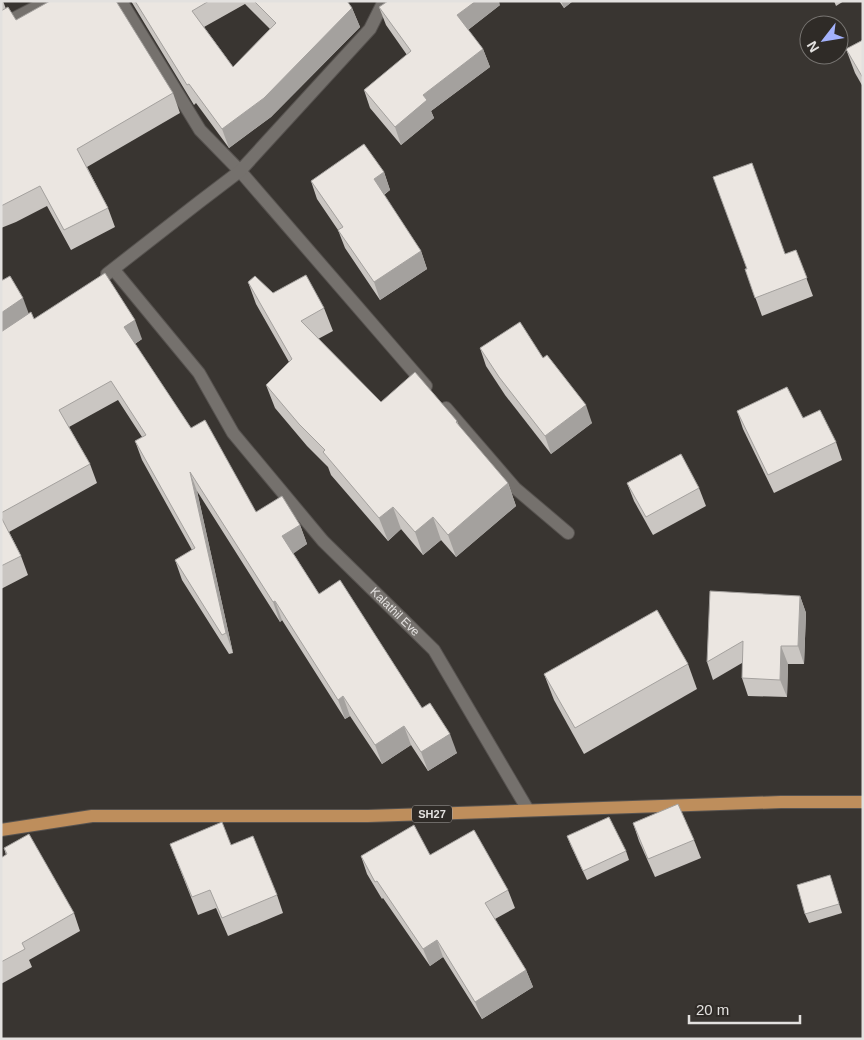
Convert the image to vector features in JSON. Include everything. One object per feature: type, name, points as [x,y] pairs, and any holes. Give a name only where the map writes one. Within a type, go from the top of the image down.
[{"type":"main road","name":"SH27","points":[[1,830],[92,816],[368,816],[780,802],[863,802]]},
{"type":"street","points":[[1,25],[48,1]]},
{"type":"street","points":[[121,1],[200,130],[240,171],[515,488],[568,533]]},
{"type":"street","points":[[98,281],[240,171],[370,29],[384,1]]},
{"type":"street","name":"Kalathil Eve","points":[[114,270],[199,373],[233,433],[323,541],[434,650],[528,810]]},
{"type":"building","points":[[50,1],[116,1],[173,93],[77,149],[108,208],[64,230],[40,186],[1,206],[1,11],[8,7],[16,20]]},
{"type":"building","points":[[135,1],[209,1],[192,11],[233,67],[276,23],[254,1],[347,1],[352,8],[264,98],[222,129],[189,84],[187,85]]},
{"type":"building","points":[[388,1],[476,1],[457,15],[483,49],[423,95],[427,100],[395,127],[364,90],[411,51],[379,7]]},
{"type":"building","points":[[863,40],[863,78],[849,54],[849,47]]},
{"type":"building","points":[[364,144],[384,172],[374,179],[421,251],[374,282],[338,230],[343,227],[311,181]]},
{"type":"building","points":[[752,163],[785,254],[796,250],[807,278],[755,298],[745,269],[747,269],[713,177]]},
{"type":"building","points":[[105,273],[135,320],[124,327],[191,428],[205,420],[256,512],[282,496],[300,525],[282,536],[319,594],[340,580],[422,708],[430,703],[450,734],[421,752],[404,726],[375,745],[343,696],[338,700],[190,472],[226,633],[222,635],[175,560],[195,548],[135,441],[146,435],[111,381],[59,410],[90,464],[1,513],[1,332],[31,312],[34,319]]},
{"type":"building","points":[[306,275],[324,308],[301,321],[381,402],[415,372],[508,483],[448,535],[433,517],[415,532],[393,507],[379,518],[323,452],[325,450],[299,424],[266,385],[292,359],[248,282],[255,276],[273,293]]},
{"type":"building","points":[[10,276],[23,298],[1,313],[1,281]]},
{"type":"building","points":[[520,322],[543,358],[547,355],[586,405],[545,436],[499,377],[480,348]]},
{"type":"building","points":[[787,387],[803,418],[820,410],[836,442],[768,475],[737,411]]},
{"type":"building","points":[[681,454],[699,488],[646,517],[627,483]]},
{"type":"building","points":[[1,517],[21,556],[1,566]]},
{"type":"building","points":[[710,591],[800,596],[798,646],[781,646],[780,680],[742,678],[743,641],[707,662]]},
{"type":"building","points":[[657,610],[688,664],[575,728],[544,674]]},
{"type":"building","points":[[678,804],[694,840],[648,859],[633,823]]},
{"type":"building","points":[[609,817],[626,851],[583,871],[567,836]]},
{"type":"building","points":[[222,822],[231,845],[253,836],[277,895],[222,918],[210,890],[192,897],[170,844]]},
{"type":"building","points":[[414,825],[430,855],[474,830],[508,890],[485,903],[526,970],[475,1002],[437,940],[423,949],[377,881],[375,882],[361,856]]},
{"type":"building","points":[[29,834],[74,913],[22,943],[25,949],[1,962],[1,858],[7,854],[4,848]]},
{"type":"building","points":[[830,875],[839,904],[805,914],[797,885]]}]
